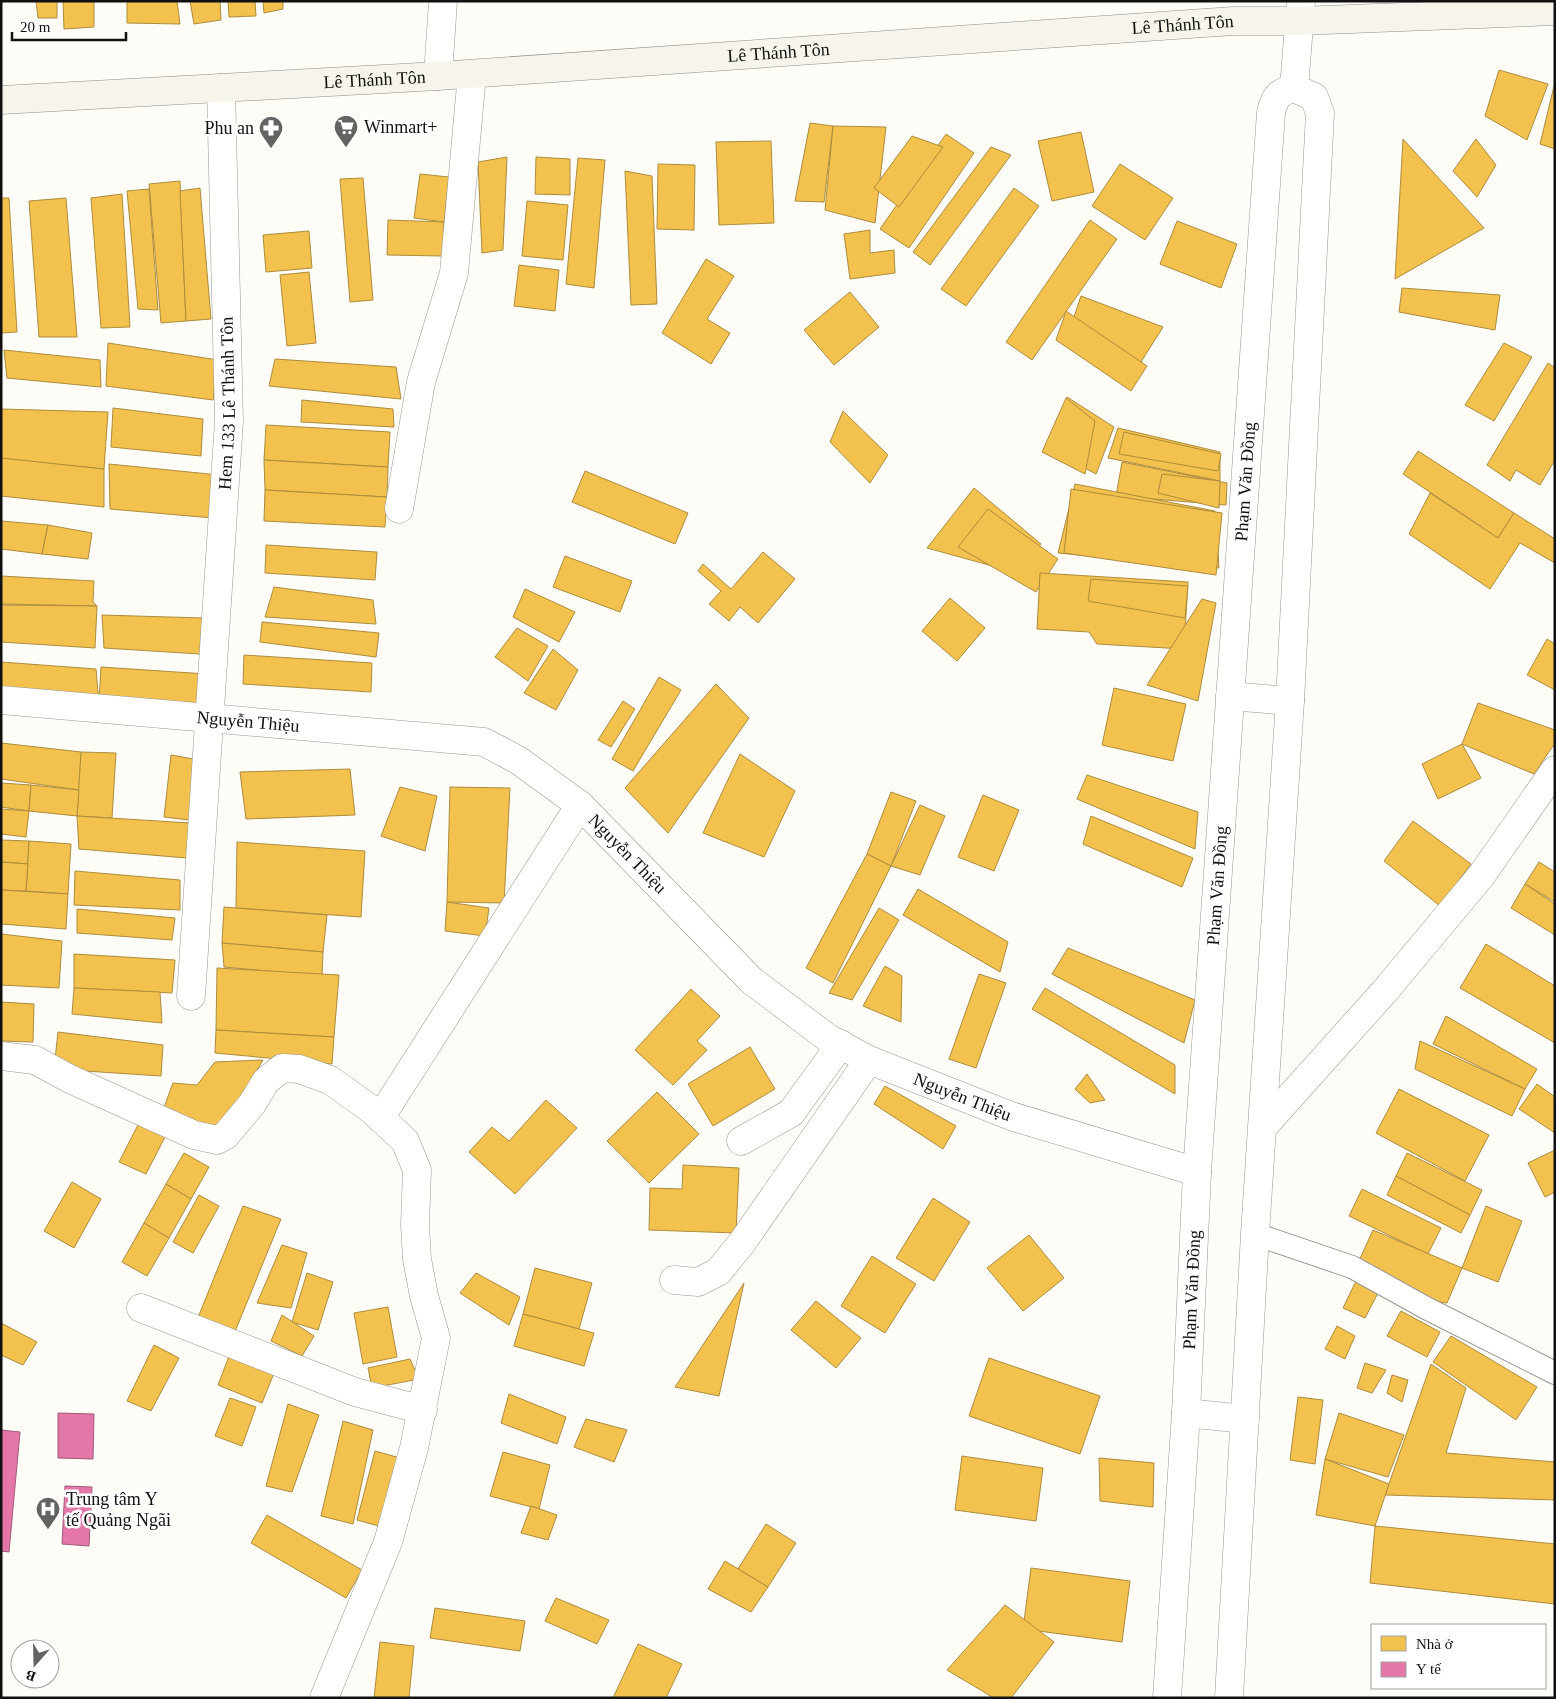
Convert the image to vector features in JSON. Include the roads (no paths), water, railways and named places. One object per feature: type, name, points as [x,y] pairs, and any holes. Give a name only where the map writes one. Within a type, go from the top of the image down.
[{"type":"main road","name":"Lê Thánh Tôn","points":[[1,100],[472,74],[1223,22],[1300,11],[1555,11]]},
{"type":"street","points":[[438,76],[443,1]]},
{"type":"street","points":[[1229,1698],[1255,1234],[1290,701],[1320,113],[1314,97],[1294,88],[1300,11]]},
{"type":"street","points":[[399,509],[421,382],[454,273],[472,74]]},
{"type":"street","name":"Hem 133 Lê Thánh Tôn","points":[[191,996],[229,421],[221,88]]},
{"type":"street","name":"Phạm Văn Đồng","points":[[1167,1698],[1186,1413],[1197,1172],[1271,113],[1274,99],[1282,91],[1294,88]]},
{"type":"street","points":[[1230,696],[1290,701]]},
{"type":"street","name":"Nguyễn Thiệu","points":[[1,700],[208,720],[484,742],[518,760],[580,805],[752,981],[828,1038],[869,1060],[1011,1116],[1197,1172]]},
{"type":"street","points":[[1263,1127],[1384,992],[1481,876],[1555,770]]},
{"type":"street","points":[[380,1118],[580,805]]},
{"type":"street","points":[[741,1141],[791,1112],[841,1044]]},
{"type":"street","points":[[1,1056],[35,1060],[70,1079],[194,1135],[217,1140],[226,1135],[252,1104],[266,1082],[282,1068],[299,1068],[330,1080],[380,1118],[405,1142],[417,1170],[415,1224],[417,1259],[424,1296],[436,1338],[423,1410],[388,1542],[324,1698]]},
{"type":"street","points":[[674,1280],[698,1282],[718,1272],[741,1244],[869,1060]]},
{"type":"street","points":[[141,1308],[355,1392],[423,1410]]},
{"type":"street","points":[[1186,1413],[1245,1419]]},
{"type":"lane","points":[[1255,1234],[1352,1267],[1426,1308],[1555,1373]]},
{"type":"place","name":"Winmart+","points":[[346,148]]},
{"type":"place","name":"Phu an","points":[[271,149]]},
{"type":"place","name":"Trung tâm Y tế Quảng Ngãi","points":[[48,1530]]}]
